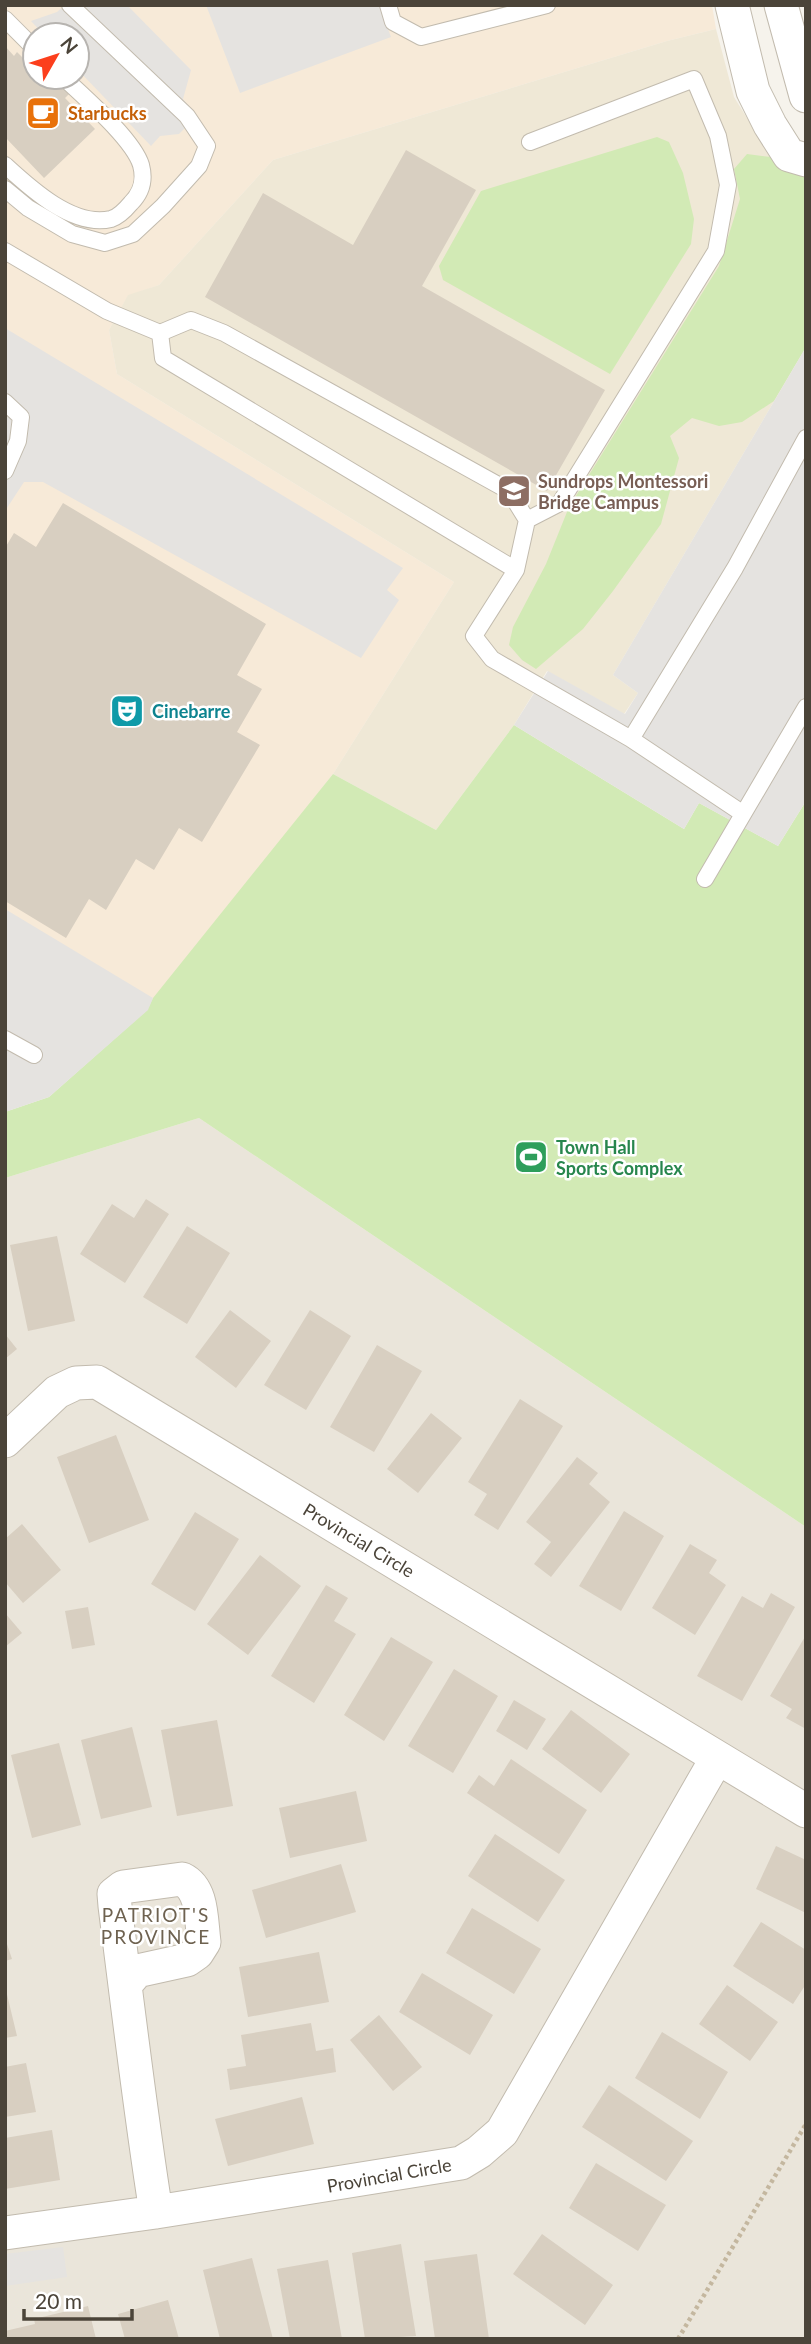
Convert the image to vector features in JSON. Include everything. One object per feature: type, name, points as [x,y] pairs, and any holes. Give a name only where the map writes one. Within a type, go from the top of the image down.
[{"type":"street","points":[[732,5],[753,91],[789,155],[806,160]]},
{"type":"street","points":[[781,5],[806,96]]},
{"type":"street","name":"Provincial Circle","points":[[5,1441],[57,1392],[76,1383],[97,1382],[806,1811]]},
{"type":"street","name":"Provincial Circle","points":[[5,2233],[156,2212],[461,2162],[479,2152],[502,2132],[718,1758]]},
{"type":"street","points":[[125,1985],[156,2212]]},
{"type":"lane","points":[[5,190],[28,208],[72,234],[105,243],[133,234],[163,206],[199,166],[207,146],[187,116],[70,5]]},
{"type":"lane","points":[[388,5],[393,22],[421,37],[547,5]]},
{"type":"lane","points":[[5,19],[21,34]]},
{"type":"lane","points":[[527,520],[560,503],[716,251],[729,185],[718,136],[694,79],[530,142]]},
{"type":"lane","points":[[5,165],[36,194],[75,215],[97,220],[113,219],[139,195],[144,179],[140,162],[122,136],[77,91]]},
{"type":"lane","points":[[5,251],[107,311],[160,333],[191,320],[224,333],[509,491],[527,520],[516,570],[474,636],[492,659],[631,739],[742,813]]},
{"type":"lane","points":[[160,333],[163,358],[516,570]]},
{"type":"lane","points":[[5,402],[21,417],[18,441],[5,471]]},
{"type":"lane","points":[[631,739],[735,568],[806,438]]},
{"type":"lane","points":[[705,879],[806,707]]},
{"type":"lane","points":[[5,1039],[34,1055]]},
{"type":"path","points":[[678,2339],[806,2124]]},
{"type":"shaded area","points":[[5,5],[712,5],[716,29],[667,41],[273,160],[159,285],[128,296],[109,330],[117,374],[454,582],[333,774],[148,1010],[5,1112]]},
{"type":"shaded area","points":[[65,5],[127,5],[191,70],[183,99],[197,116],[179,134],[160,136],[151,146],[91,84],[91,21],[31,21],[57,12]]},
{"type":"shaded area","points":[[206,5],[379,5],[391,37],[240,93]]},
{"type":"shaded area","name":"Sundrops Montessori Bridge Campus","points":[[716,29],[734,97],[771,157],[806,347],[613,675],[638,693],[624,714],[547,671],[514,725],[436,830],[333,774],[454,582],[117,374],[109,330],[128,295],[159,285],[273,160],[667,41]]},
{"type":"shaded area","points":[[5,328],[403,568],[387,590],[399,600],[361,658],[43,482],[24,482],[5,511]]},
{"type":"shaded area","points":[[806,347],[806,801],[778,846],[699,803],[684,829],[514,725],[548,671],[625,714],[638,693],[613,675]]},
{"type":"shaded area","points":[[5,909],[153,998],[148,1010],[49,1097],[5,1112]]},
{"type":"shaded area","points":[[199,1118],[806,1527],[806,2339],[5,2339],[5,1178]]},
{"type":"shaded area","points":[[63,2247],[67,2277],[5,2286],[5,2254]]},
{"type":"green space","points":[[657,137],[669,142],[683,173],[694,219],[691,244],[610,374],[443,280],[439,266],[481,191]]},
{"type":"green space","points":[[747,154],[771,157],[806,174],[806,347],[774,401],[742,422],[719,426],[692,418],[670,436],[679,458],[661,524],[583,629],[536,669],[522,660],[509,645],[513,627],[546,564],[569,507],[719,266],[740,199],[734,169]]},
{"type":"green space","name":"Town Hall Sports Complex","points":[[514,725],[684,829],[699,803],[778,846],[806,801],[806,1527],[199,1118],[5,1178],[5,1112],[49,1097],[147,1010],[153,998],[333,774],[436,830]]},
{"type":"building","name":"Starbucks","points":[[5,46],[14,56],[17,52],[21,56],[21,91],[70,91],[65,98],[95,129],[44,178],[5,137]]},
{"type":"building","points":[[406,150],[476,190],[422,286],[605,390],[547,491],[205,297],[263,193],[353,245]]},
{"type":"building","name":"Cinebarre","points":[[63,503],[266,624],[237,675],[262,689],[237,732],[260,745],[202,842],[179,828],[154,870],[136,859],[106,910],[89,899],[66,938],[5,901],[5,548],[14,533],[36,547]]},
{"type":"building","points":[[146,1199],[169,1214],[125,1283],[80,1254],[112,1204],[134,1218]]},
{"type":"building","points":[[187,1226],[230,1253],[187,1324],[143,1297]]},
{"type":"building","points":[[57,1236],[75,1321],[28,1331],[10,1245]]},
{"type":"building","points":[[230,1310],[271,1341],[236,1388],[195,1357]]},
{"type":"building","points":[[310,1310],[351,1336],[306,1410],[264,1385]]},
{"type":"building","points":[[5,1334],[17,1349],[5,1359]]},
{"type":"building","points":[[377,1345],[422,1371],[374,1452],[330,1427]]},
{"type":"building","points":[[520,1399],[563,1426],[498,1530],[474,1515],[487,1494],[468,1482]]},
{"type":"building","points":[[431,1413],[462,1438],[418,1493],[387,1469]]},
{"type":"building","points":[[116,1435],[149,1520],[89,1543],[57,1457]]},
{"type":"building","points":[[577,1457],[598,1473],[589,1484],[610,1502],[551,1577],[534,1564],[551,1542],[526,1522]]},
{"type":"building","points":[[624,1511],[664,1536],[621,1611],[579,1586]]},
{"type":"building","points":[[195,1512],[239,1539],[195,1611],[151,1584]]},
{"type":"building","points":[[22,1524],[61,1570],[23,1603],[5,1582],[5,1539]]},
{"type":"building","points":[[690,1544],[717,1560],[709,1573],[726,1585],[695,1635],[652,1608]]},
{"type":"building","points":[[260,1555],[301,1586],[248,1655],[207,1624]]},
{"type":"building","points":[[326,1585],[348,1598],[334,1621],[356,1634],[314,1703],[271,1676]]},
{"type":"building","points":[[771,1593],[795,1607],[742,1701],[697,1676],[742,1596],[763,1608]]},
{"type":"building","points":[[88,1607],[95,1645],[72,1649],[65,1611]]},
{"type":"building","points":[[5,1613],[22,1633],[5,1647]]},
{"type":"building","points":[[806,1635],[806,1729],[786,1718],[792,1709],[770,1696]]},
{"type":"building","points":[[391,1637],[433,1662],[384,1741],[344,1715]]},
{"type":"building","points":[[454,1669],[498,1696],[453,1773],[408,1746]]},
{"type":"building","points":[[514,1700],[546,1719],[527,1750],[496,1731]]},
{"type":"building","points":[[571,1710],[630,1754],[601,1793],[542,1749]]},
{"type":"building","points":[[217,1720],[233,1806],[177,1816],[161,1730]]},
{"type":"building","points":[[132,1727],[152,1807],[101,1819],[81,1740]]},
{"type":"building","points":[[59,1743],[81,1825],[32,1838],[11,1755]]},
{"type":"building","points":[[511,1759],[587,1810],[559,1854],[467,1793],[479,1775],[494,1786]]},
{"type":"building","points":[[356,1791],[367,1841],[290,1858],[279,1808]]},
{"type":"building","points":[[495,1834],[565,1880],[538,1922],[468,1876]]},
{"type":"building","points":[[776,1846],[806,1860],[806,1913],[756,1889]]},
{"type":"building","points":[[341,1864],[356,1912],[266,1938],[252,1890]]},
{"type":"building","points":[[472,1908],[541,1949],[514,1994],[446,1953]]},
{"type":"building","points":[[761,1922],[806,1950],[806,1984],[793,2004],[733,1966]]},
{"type":"building","points":[[5,1938],[12,1959],[5,1961]]},
{"type":"building","points":[[319,1952],[329,2002],[248,2017],[239,1967]]},
{"type":"building","points":[[422,1973],[493,2015],[470,2055],[399,2012]]},
{"type":"building","points":[[727,1985],[778,2022],[750,2061],[699,2024]]},
{"type":"building","points":[[5,1986],[17,2036],[5,2038]]},
{"type":"building","points":[[379,2015],[422,2067],[393,2091],[350,2040]]},
{"type":"building","points":[[311,2023],[316,2051],[333,2048],[336,2072],[230,2090],[227,2069],[246,2066],[241,2035]]},
{"type":"building","points":[[662,2032],[728,2072],[700,2119],[635,2078]]},
{"type":"building","points":[[26,2063],[36,2112],[5,2117],[5,2067]]},
{"type":"building","points":[[609,2085],[693,2141],[666,2181],[582,2127]]},
{"type":"building","points":[[302,2097],[314,2144],[228,2166],[215,2119]]},
{"type":"building","points":[[52,2130],[60,2180],[5,2189],[5,2138]]},
{"type":"building","points":[[596,2163],[666,2205],[638,2251],[569,2208]]},
{"type":"building","points":[[542,2234],[613,2285],[585,2325],[513,2274]]},
{"type":"building","points":[[401,2244],[416,2336],[365,2339],[352,2253]]},
{"type":"building","points":[[477,2254],[489,2339],[435,2339],[424,2261]]},
{"type":"building","points":[[252,2258],[273,2339],[220,2339],[203,2270]]},
{"type":"building","points":[[328,2260],[342,2339],[290,2339],[277,2269]]},
{"type":"building","points":[[168,2300],[179,2339],[125,2339],[118,2314]]},
{"type":"building","points":[[88,2306],[96,2339],[5,2339],[5,2331],[35,2324],[34,2319]]},
{"type":"place","name":"Starbucks","points":[[43,113]]},
{"type":"place","name":"Sundrops Montessori Bridge Campus","points":[[514,491]]},
{"type":"place","name":"Cinebarre","points":[[127,711]]},
{"type":"place","name":"Town Hall Sports Complex","points":[[531,1157]]},
{"type":"district","name":"PATRIOT'S PROVINCE","points":[[156,1925]]}]
